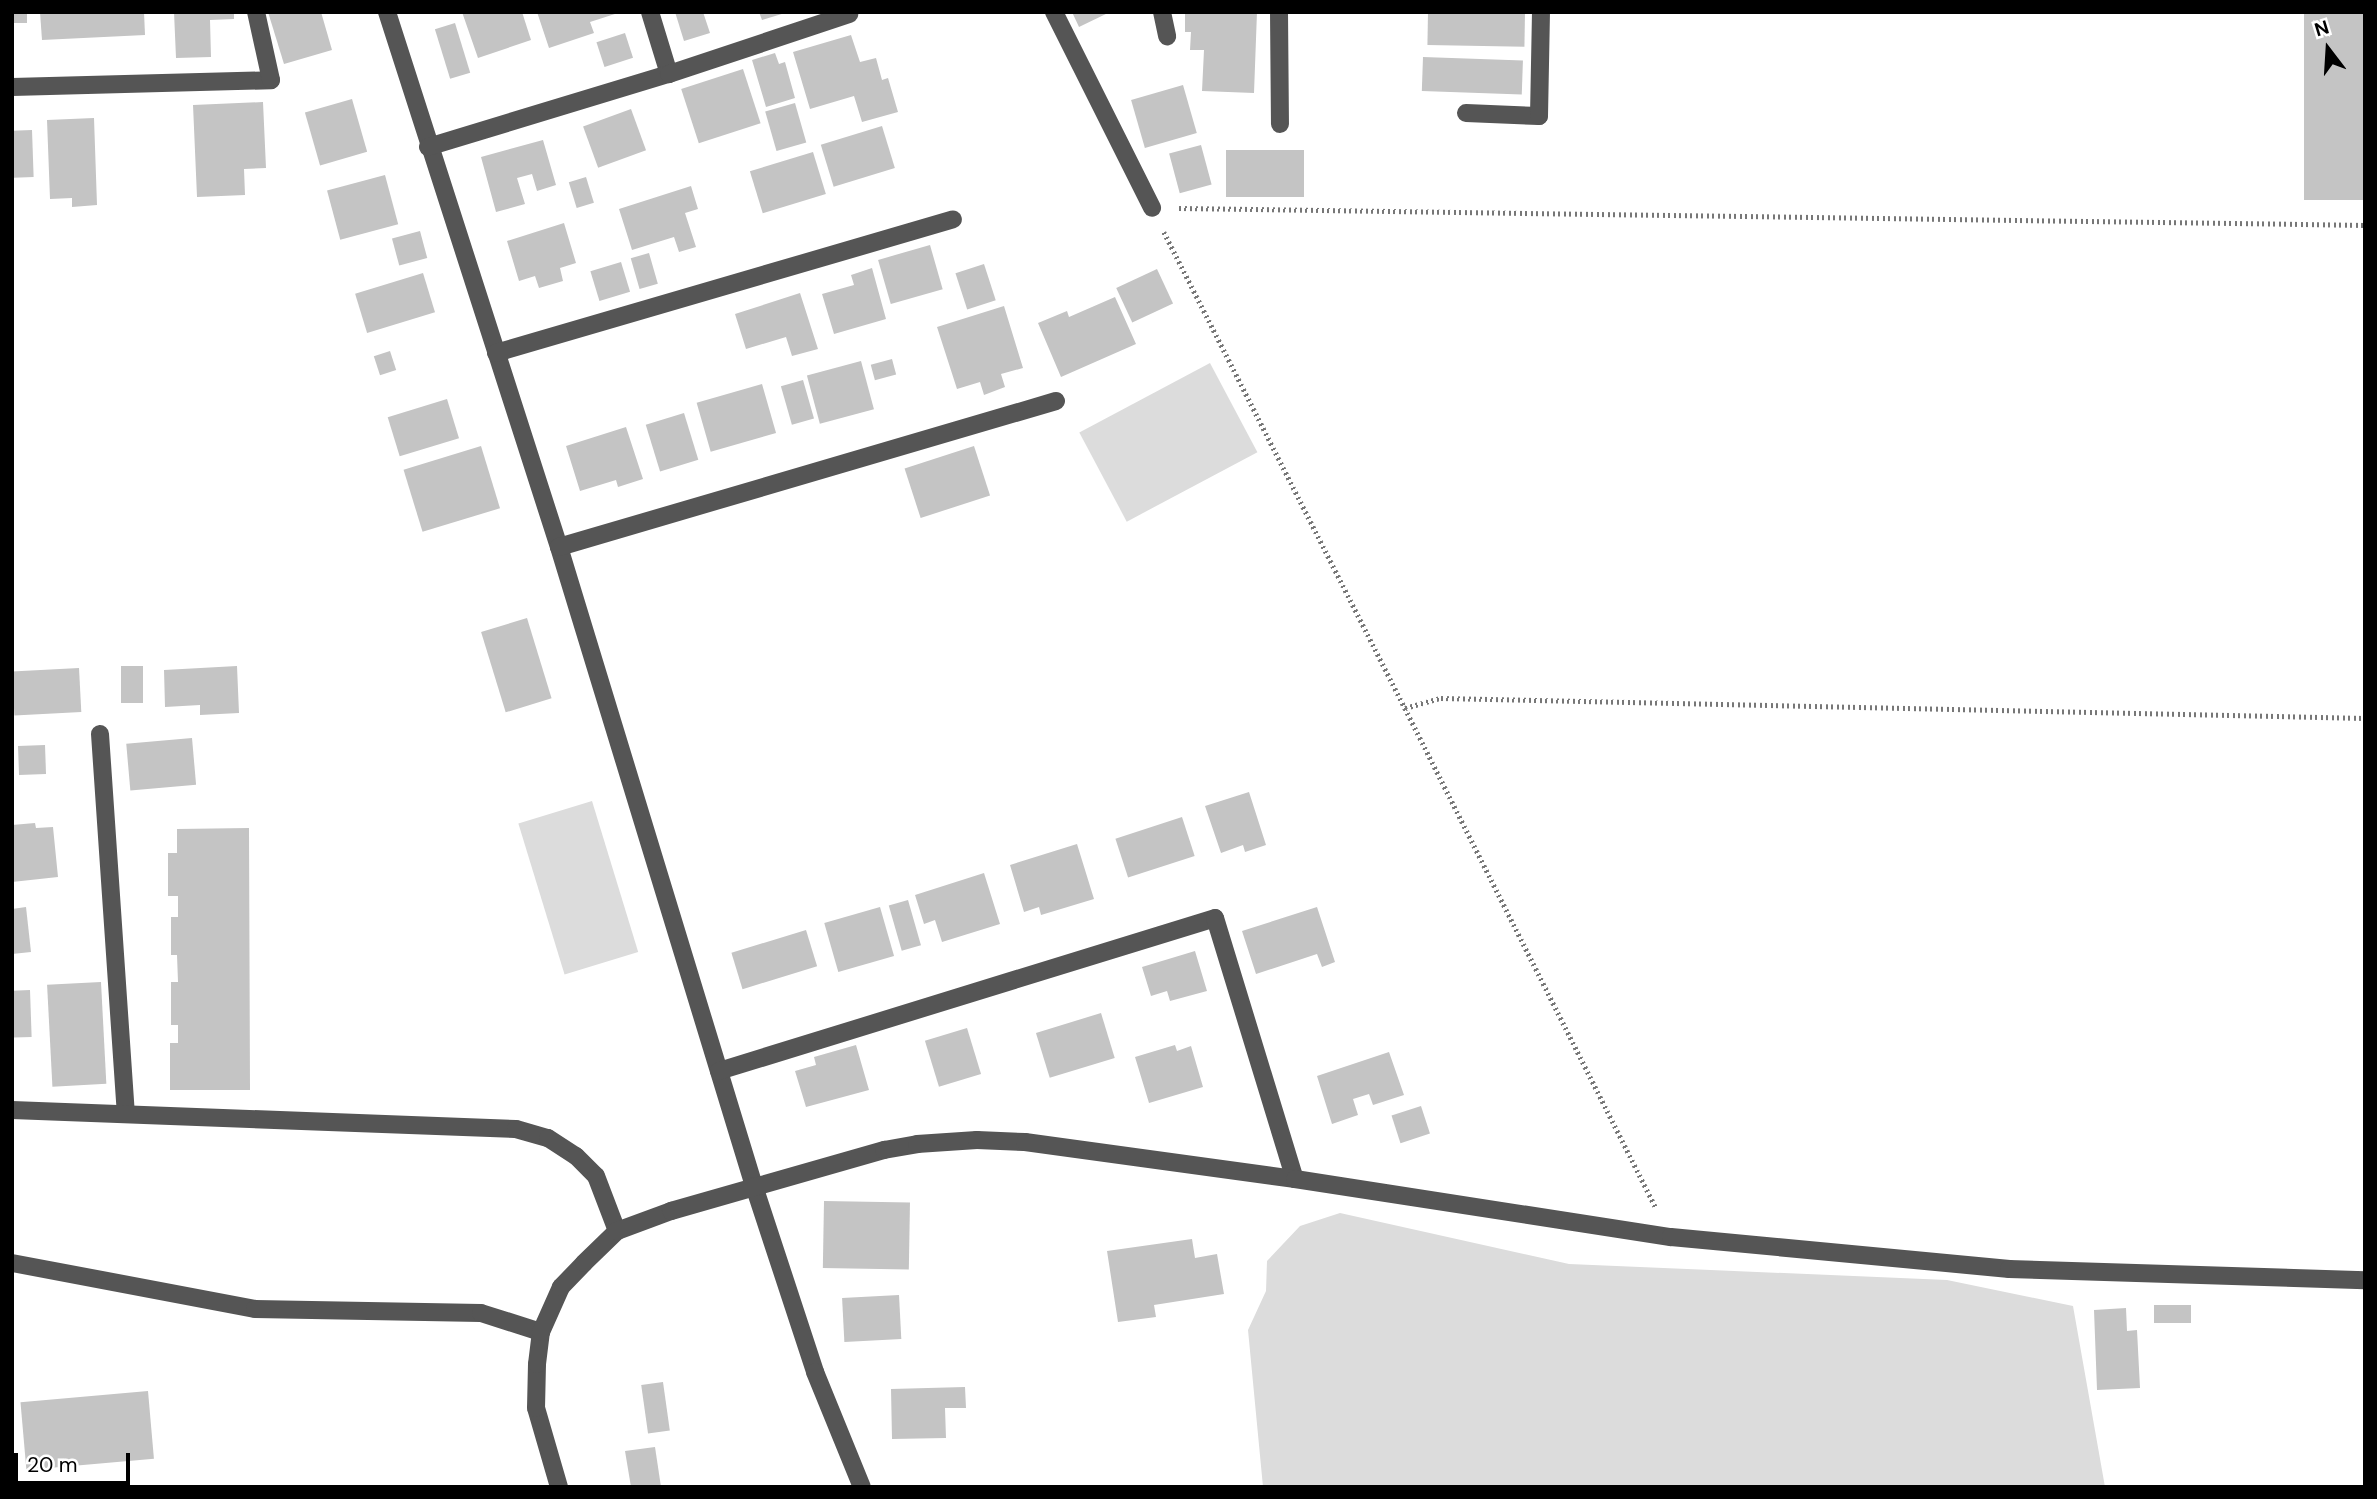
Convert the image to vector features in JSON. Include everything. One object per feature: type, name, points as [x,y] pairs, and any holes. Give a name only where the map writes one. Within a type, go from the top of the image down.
[{"type":"street","points":[[12,87],[271,80],[256,12]]},
{"type":"street","points":[[387,12],[428,147],[559,547],[754,1186],[815,1372],[862,1487]]},
{"type":"street","points":[[650,12],[669,74]]},
{"type":"street","points":[[1054,12],[1152,208]]},
{"type":"street","points":[[1162,12],[1167,36]]},
{"type":"street","points":[[1279,12],[1280,124]]},
{"type":"street","points":[[1466,113],[1539,116],[1541,12]]},
{"type":"street","points":[[428,147],[669,74],[849,13]]},
{"type":"street","points":[[496,353],[953,219]]},
{"type":"street","points":[[559,547],[1056,401]]},
{"type":"street","points":[[100,734],[126,1114]]},
{"type":"street","points":[[719,1071],[1215,918],[1296,1179]]},
{"type":"street","points":[[12,1110],[516,1129],[548,1138],[576,1156],[596,1176],[617,1231]]},
{"type":"street","points":[[559,1487],[536,1408],[541,1332],[561,1287],[617,1231],[671,1211],[884,1150],[977,1140],[1025,1142],[1296,1179],[1671,1237],[2009,1269],[2365,1280]]},
{"type":"street","points":[[12,1263],[255,1309],[481,1313],[541,1332]]},
{"type":"path","points":[[1671,1237],[1152,208],[2365,225]]},
{"type":"path","points":[[1405,708],[1441,698],[2365,718]]},
{"type":"shaded area","points":[[1210,363],[1257,452],[1127,522],[1079,432]]},
{"type":"shaded area","points":[[592,801],[638,952],[565,975],[518,824]]},
{"type":"shaded area","points":[[1340,1213],[1569,1264],[1947,1280],[2073,1306],[2105,1487],[1263,1487],[1248,1330],[1266,1291],[1267,1261],[1300,1226]]},
{"type":"building","points":[[12,12],[27,12],[27,23],[12,23]]},
{"type":"building","points":[[40,12],[144,12],[145,35],[42,40]]},
{"type":"building","points":[[174,12],[234,12],[234,19],[210,20],[211,57],[176,58]]},
{"type":"building","points":[[268,12],[321,12],[332,50],[284,64]]},
{"type":"building","points":[[462,12],[522,12],[531,40],[478,58]]},
{"type":"building","points":[[537,12],[618,13],[590,22],[594,33],[549,48]]},
{"type":"building","points":[[675,12],[703,12],[710,33],[684,41]]},
{"type":"building","points":[[759,12],[785,12],[785,13],[762,20]]},
{"type":"building","points":[[1072,12],[1110,12],[1079,27]]},
{"type":"building","points":[[1185,12],[1257,12],[1254,93],[1202,91],[1204,50],[1190,50],[1191,32],[1185,32]]},
{"type":"building","points":[[1428,12],[1525,14],[1524,47],[1427,45]]},
{"type":"building","points":[[2304,12],[2365,12],[2365,200],[2304,200]]},
{"type":"building","points":[[455,23],[470,73],[450,79],[435,29]]},
{"type":"building","points":[[625,33],[633,58],[605,67],[596,42]]},
{"type":"building","points":[[851,35],[860,62],[876,58],[882,80],[888,78],[898,112],[862,122],[854,96],[810,109],[793,52]]},
{"type":"building","points":[[775,53],[779,64],[785,62],[795,98],[766,107],[752,60]]},
{"type":"building","points":[[1423,57],[1523,60],[1522,94],[1422,91]]},
{"type":"building","points":[[743,69],[761,123],[699,143],[681,89]]},
{"type":"building","points":[[1183,85],[1197,133],[1145,148],[1131,100]]},
{"type":"building","points":[[352,99],[367,152],[320,165],[305,113]]},
{"type":"building","points":[[263,102],[266,168],[244,169],[245,195],[197,197],[193,105]]},
{"type":"building","points":[[795,103],[806,142],[777,151],[765,112]]},
{"type":"building","points":[[631,109],[646,150],[598,168],[583,126]]},
{"type":"building","points":[[94,118],[97,205],[72,207],[72,198],[50,199],[47,120]]},
{"type":"building","points":[[882,126],[895,168],[834,187],[821,145]]},
{"type":"building","points":[[32,130],[34,177],[14,178],[12,131]]},
{"type":"building","points":[[543,140],[556,185],[537,191],[532,174],[517,178],[525,204],[496,212],[481,157]]},
{"type":"building","points":[[1201,145],[1212,185],[1180,193],[1169,154]]},
{"type":"building","points":[[1226,150],[1304,150],[1304,197],[1226,197]]},
{"type":"building","points":[[813,152],[826,194],[763,213],[750,171]]},
{"type":"building","points":[[385,175],[398,224],[340,240],[327,191]]},
{"type":"building","points":[[586,177],[594,203],[577,208],[569,182]]},
{"type":"building","points":[[691,186],[698,209],[685,213],[696,247],[679,252],[674,237],[632,250],[619,209]]},
{"type":"building","points":[[564,223],[576,263],[560,268],[563,281],[539,288],[535,276],[519,281],[507,241]]},
{"type":"building","points":[[420,231],[427,258],[399,266],[392,239]]},
{"type":"building","points":[[930,245],[943,289],[891,304],[878,260]]},
{"type":"building","points":[[649,253],[658,284],[640,289],[631,258]]},
{"type":"building","points":[[621,262],[630,292],[599,301],[590,271]]},
{"type":"building","points":[[984,264],[996,300],[967,309],[955,273]]},
{"type":"building","points":[[872,268],[886,319],[834,334],[822,294],[854,285],[851,275]]},
{"type":"building","points":[[1157,269],[1173,303],[1132,322],[1116,288]]},
{"type":"building","points":[[423,273],[435,312],[367,333],[355,294]]},
{"type":"building","points":[[800,293],[818,349],[792,356],[786,337],[746,349],[735,314]]},
{"type":"building","points":[[1115,297],[1136,344],[1061,377],[1038,323],[1067,311],[1069,317]]},
{"type":"building","points":[[1004,306],[1023,368],[1001,374],[1005,387],[984,395],[980,382],[957,389],[937,327]]},
{"type":"building","points":[[390,351],[396,370],[380,375],[374,356]]},
{"type":"building","points":[[892,359],[896,374],[875,380],[871,365]]},
{"type":"building","points":[[861,361],[874,409],[820,424],[807,375]]},
{"type":"building","points":[[803,380],[814,418],[792,425],[781,386]]},
{"type":"building","points":[[762,384],[776,433],[711,452],[697,403]]},
{"type":"building","points":[[447,399],[459,438],[400,456],[388,417]]},
{"type":"building","points":[[684,413],[698,460],[660,472],[646,425]]},
{"type":"building","points":[[626,427],[643,479],[618,487],[616,480],[580,491],[566,446]]},
{"type":"building","points":[[481,446],[500,508],[423,532],[404,470]]},
{"type":"building","points":[[974,446],[990,495],[921,518],[905,469]]},
{"type":"building","points":[[527,618],[552,698],[506,712],[481,632]]},
{"type":"building","points":[[121,666],[143,666],[143,703],[121,703]]},
{"type":"building","points":[[237,666],[239,713],[200,715],[200,705],[165,707],[164,670]]},
{"type":"building","points":[[79,668],[81,712],[14,715],[12,672]]},
{"type":"building","points":[[192,738],[196,785],[130,791],[126,744]]},
{"type":"building","points":[[45,745],[46,774],[19,775],[18,746]]},
{"type":"building","points":[[1249,792],[1266,845],[1245,852],[1243,845],[1221,853],[1205,806]]},
{"type":"building","points":[[1182,817],[1195,856],[1128,878],[1115,839]]},
{"type":"building","points":[[35,823],[36,828],[53,827],[58,877],[12,882],[12,825]]},
{"type":"building","points":[[249,828],[250,1090],[170,1090],[170,1043],[178,1043],[178,1025],[171,1025],[171,982],[178,982],[177,955],[171,955],[171,917],[178,917],[178,896],[168,896],[168,853],[177,853],[177,829]]},
{"type":"building","points":[[1077,844],[1094,899],[1041,915],[1039,907],[1024,912],[1010,865]]},
{"type":"building","points":[[984,873],[1000,924],[942,942],[935,920],[924,924],[915,895]]},
{"type":"building","points":[[908,900],[921,945],[902,951],[889,906]]},
{"type":"building","points":[[26,907],[31,952],[12,954],[12,909]]},
{"type":"building","points":[[880,907],[894,956],[838,972],[824,923]]},
{"type":"building","points":[[1317,907],[1335,962],[1322,967],[1317,954],[1256,974],[1242,931]]},
{"type":"building","points":[[806,930],[817,966],[743,989],[731,953]]},
{"type":"building","points":[[1195,951],[1207,991],[1170,1001],[1167,991],[1151,996],[1142,967]]},
{"type":"building","points":[[101,982],[106,1084],[52,1087],[47,985]]},
{"type":"building","points":[[30,990],[32,1037],[14,1038],[12,991]]},
{"type":"building","points":[[1101,1013],[1115,1058],[1050,1078],[1036,1033]]},
{"type":"building","points":[[967,1028],[981,1074],[939,1087],[925,1041]]},
{"type":"building","points":[[856,1045],[869,1090],[806,1107],[795,1071],[816,1065],[814,1057]]},
{"type":"building","points":[[1175,1045],[1177,1051],[1191,1046],[1203,1087],[1149,1103],[1135,1057]]},
{"type":"building","points":[[1389,1052],[1404,1095],[1373,1105],[1369,1094],[1353,1099],[1358,1115],[1332,1124],[1317,1076]]},
{"type":"building","points":[[1421,1106],[1430,1134],[1400,1143],[1392,1116]]},
{"type":"building","points":[[824,1201],[910,1203],[909,1269],[823,1268]]},
{"type":"building","points":[[1192,1239],[1195,1258],[1217,1254],[1224,1294],[1154,1305],[1156,1317],[1118,1322],[1107,1251]]},
{"type":"building","points":[[899,1295],[901,1339],[844,1342],[842,1298]]},
{"type":"building","points":[[2154,1305],[2191,1305],[2191,1323],[2154,1323]]},
{"type":"building","points":[[2126,1308],[2127,1331],[2137,1330],[2140,1388],[2097,1390],[2094,1310]]},
{"type":"building","points":[[663,1382],[670,1431],[648,1434],[641,1385]]},
{"type":"building","points":[[965,1387],[966,1408],[945,1408],[946,1438],[892,1439],[891,1389]]},
{"type":"building","points":[[148,1391],[154,1459],[26,1470],[20,1402]]},
{"type":"building","points":[[655,1447],[661,1487],[631,1487],[625,1451]]}]
